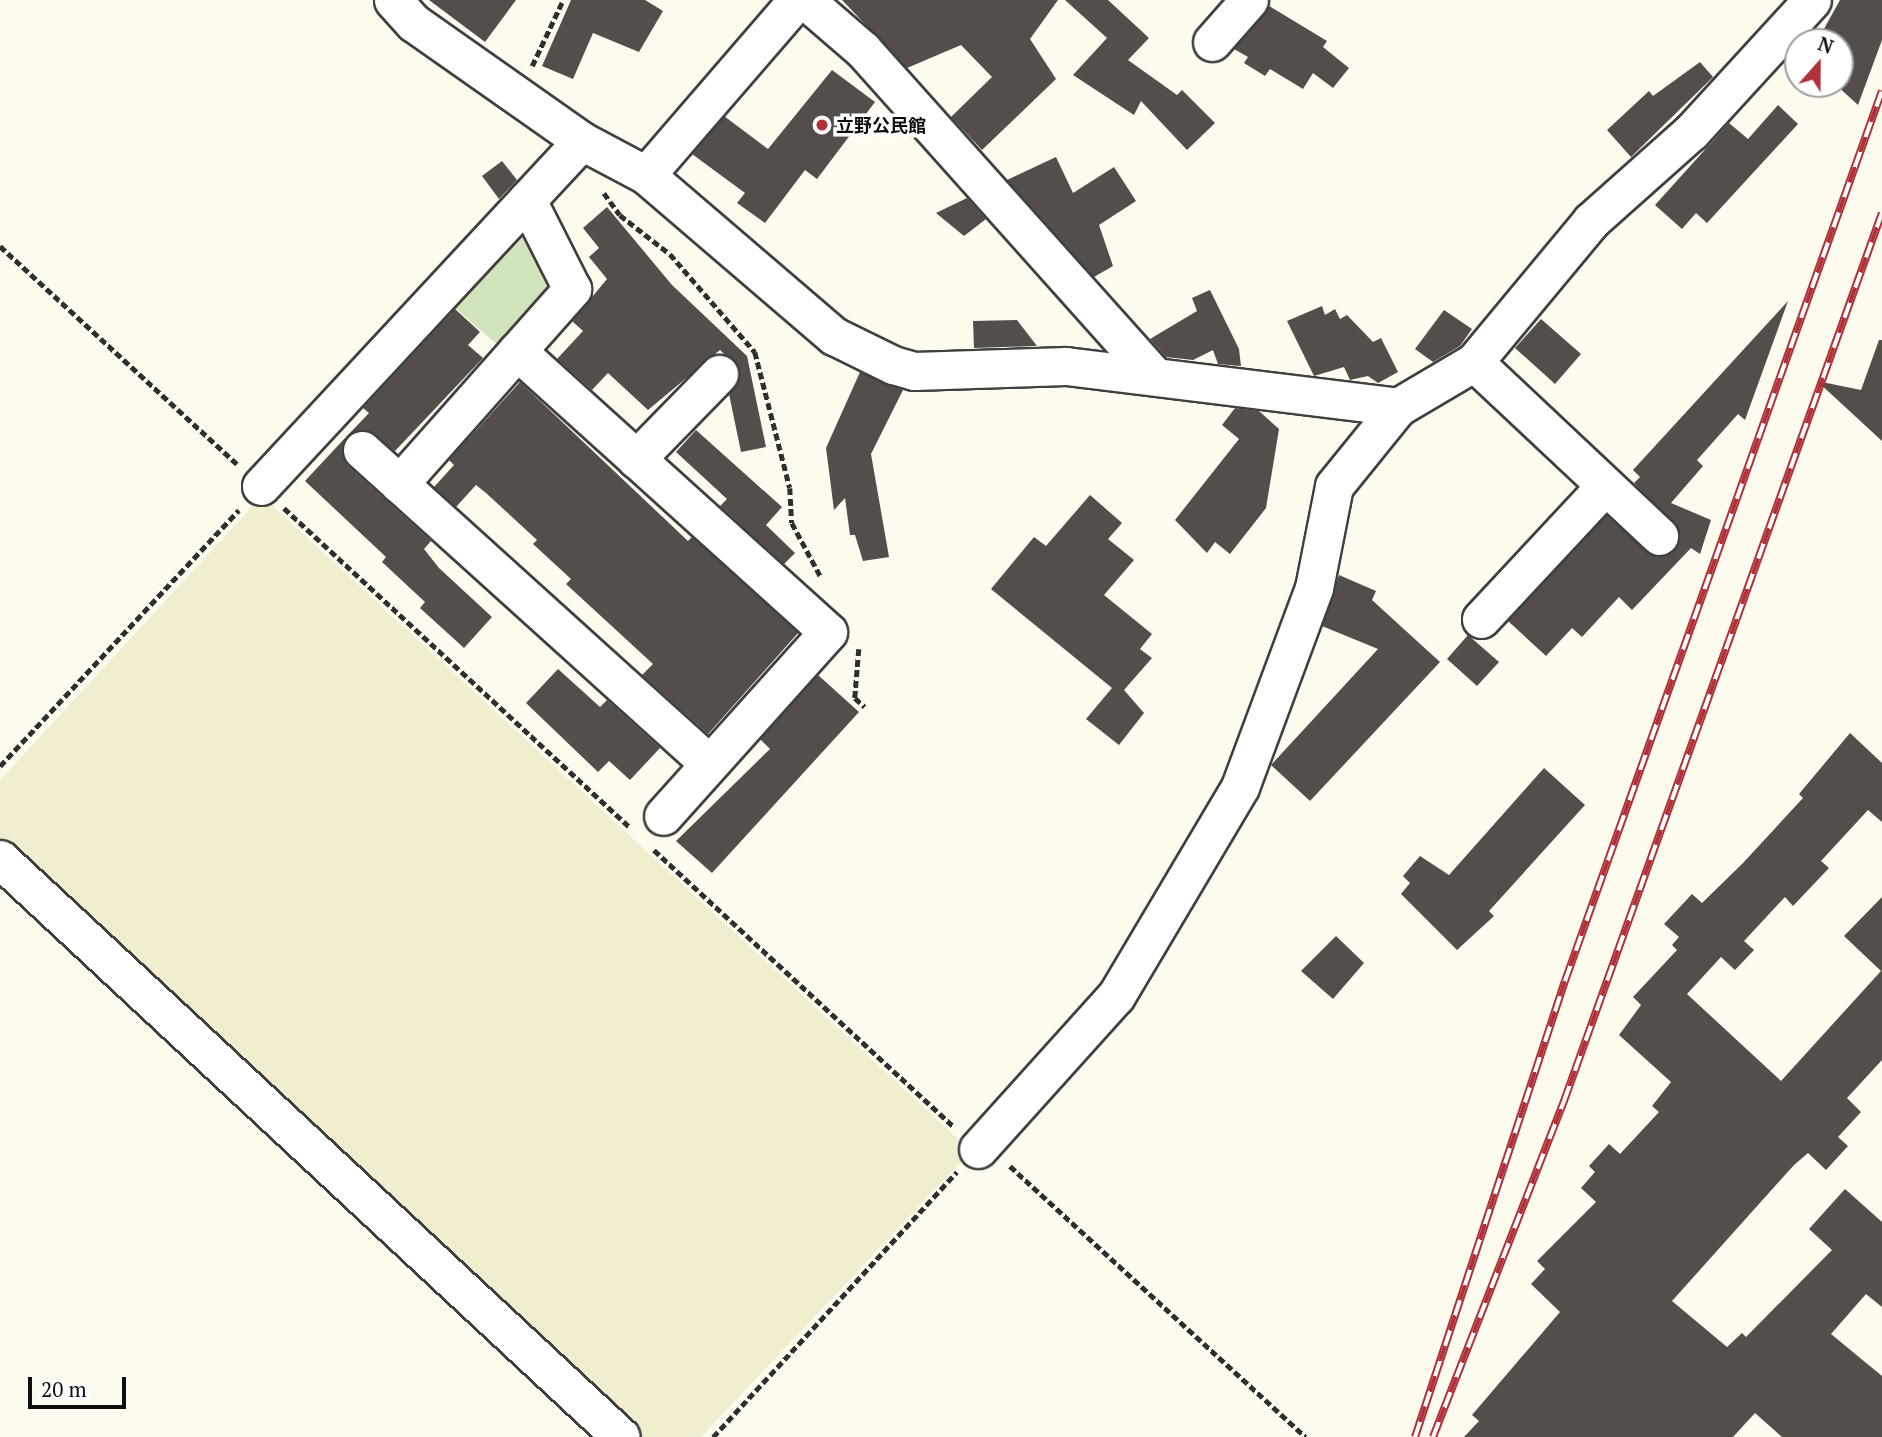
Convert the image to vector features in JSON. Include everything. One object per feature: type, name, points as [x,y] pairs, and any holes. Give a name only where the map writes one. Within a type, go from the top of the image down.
[{"type":"street","points":[[393,0],[414,23],[520,94],[578,145],[646,175],[834,336],[893,365],[914,371],[1066,366],[1152,373],[1398,407]]},
{"type":"street","points":[[646,175],[797,0]]},
{"type":"street","points":[[805,0],[863,50],[1152,373]]},
{"type":"street","points":[[1212,43],[1249,0]]},
{"type":"street","points":[[981,1146],[1116,996],[1240,787],[1314,588],[1334,486],[1398,407],[1474,362],[1591,221],[1691,132],[1812,0]]},
{"type":"street","points":[[261,486],[578,145]]},
{"type":"street","points":[[399,484],[572,289],[527,200]]},
{"type":"street","points":[[517,351],[828,632],[646,829]]},
{"type":"street","points":[[1474,362],[1659,536]]},
{"type":"street","points":[[636,459],[719,374]]},
{"type":"street","points":[[362,450],[707,762]]},
{"type":"street","points":[[1481,619],[1605,486]]},
{"type":"street","points":[[0,859],[621,1437]]},
{"type":"path","points":[[520,94],[563,0]]},
{"type":"path","points":[[578,145],[620,215],[670,254],[755,352],[790,488],[792,523],[826,584]]},
{"type":"path","points":[[0,246],[261,486],[646,829],[981,1146],[1306,1437]]},
{"type":"path","points":[[0,766],[261,486]]},
{"type":"path","points":[[857,640],[855,698],[865,707]]},
{"type":"path","points":[[713,1437],[981,1146]]},
{"type":"shaded area","points":[[262,496],[971,1151],[701,1437],[636,1437],[0,846],[0,780]]},
{"type":"green space","points":[[526,226],[557,280],[502,349],[444,298]]},
{"type":"building","points":[[429,0],[516,0],[485,42]]},
{"type":"building","points":[[571,0],[645,0],[663,11],[639,52],[593,33],[573,79],[542,66]]},
{"type":"building","points":[[842,0],[1058,0],[1030,39],[1056,79],[982,150],[951,117],[992,77],[961,45],[907,68]]},
{"type":"building","points":[[1065,0],[1108,0],[1149,38],[1128,60],[1177,95],[1182,90],[1215,123],[1187,150],[1141,101],[1134,115],[1073,75],[1107,38]]},
{"type":"building","points":[[1840,0],[1882,0],[1882,40],[1858,105],[1850,98],[1854,98],[1854,28],[1824,28]]},
{"type":"building","points":[[1269,6],[1327,41],[1323,47],[1349,68],[1333,88],[1313,73],[1303,89],[1270,69],[1265,76],[1244,63],[1248,57],[1234,49]]},
{"type":"building","points":[[1700,62],[1713,77],[1631,157],[1607,130],[1649,91],[1653,96]]},
{"type":"building","points":[[832,70],[875,102],[817,179],[805,170],[765,223],[737,203],[745,193],[692,154],[724,116],[768,149]]},
{"type":"building","points":[[1778,105],[1798,124],[1707,223],[1696,213],[1682,229],[1655,205],[1729,123],[1748,139]]},
{"type":"building","points":[[1056,157],[1073,193],[1114,167],[1136,201],[1099,225],[1113,266],[1094,277],[1007,180]]},
{"type":"building","points":[[502,161],[517,180],[499,199],[482,176]]},
{"type":"building","points":[[967,198],[986,219],[964,236],[936,213]]},
{"type":"building","points":[[607,207],[672,285],[747,356],[766,447],[741,452],[729,394],[739,369],[720,350],[648,410],[608,373],[592,390],[557,359],[583,331],[572,321],[607,279],[589,257],[599,248],[583,228]]},
{"type":"building","points":[[1210,290],[1239,349],[1241,366],[1218,364],[1213,350],[1193,360],[1166,357],[1150,339],[1197,311],[1192,298]]},
{"type":"building","points":[[1788,301],[1745,420],[1738,414],[1697,460],[1703,466],[1671,503],[1711,520],[1700,554],[1691,548],[1632,610],[1619,597],[1582,637],[1572,628],[1546,656],[1508,621],[1606,515],[1654,556],[1675,550],[1679,529],[1634,483],[1640,477],[1633,470]]},
{"type":"building","points":[[1322,306],[1325,315],[1335,309],[1340,319],[1347,315],[1373,342],[1381,338],[1398,372],[1378,383],[1368,376],[1350,380],[1344,367],[1314,376],[1287,321]]},
{"type":"building","points":[[455,309],[480,332],[468,345],[483,358],[395,451],[367,430],[349,434],[369,413],[363,408]]},
{"type":"building","points":[[1444,310],[1472,329],[1460,346],[1433,362],[1415,349]]},
{"type":"building","points":[[1541,319],[1581,354],[1555,384],[1515,348]]},
{"type":"building","points":[[1017,320],[1037,346],[974,348],[973,321]]},
{"type":"building","points":[[1879,340],[1882,340],[1882,441],[1817,381],[1861,390]]},
{"type":"building","points":[[860,372],[903,390],[871,454],[889,557],[863,561],[855,535],[850,535],[845,498],[834,510],[826,448]]},
{"type":"building","points":[[520,382],[688,541],[692,537],[798,633],[708,734],[642,675],[653,664],[566,584],[571,579],[533,544],[537,540],[486,493],[476,485],[456,507],[434,487],[454,465],[449,460]]},
{"type":"building","points":[[1235,408],[1259,411],[1279,429],[1266,508],[1230,554],[1215,542],[1207,553],[1175,520],[1239,439],[1222,425]]},
{"type":"building","points":[[696,430],[782,507],[766,525],[795,553],[784,564],[720,506],[727,499],[676,452]]},
{"type":"building","points":[[345,438],[347,465],[431,541],[424,549],[439,568],[492,617],[464,648],[420,608],[425,602],[382,562],[386,557],[305,481]]},
{"type":"building","points":[[1090,495],[1122,523],[1108,539],[1134,560],[1104,595],[1152,634],[1140,649],[1152,658],[1124,690],[1144,713],[1119,745],[1086,719],[1112,688],[991,589],[1034,537],[1046,546]]},
{"type":"building","points":[[1339,575],[1376,591],[1372,600],[1440,662],[1310,801],[1271,765],[1378,649],[1322,626]]},
{"type":"building","points":[[1468,635],[1499,662],[1477,686],[1447,659]]},
{"type":"building","points":[[558,669],[600,707],[607,700],[660,748],[630,780],[609,761],[598,772],[526,703]]},
{"type":"building","points":[[818,675],[859,712],[712,873],[676,841],[770,749],[760,739]]},
{"type":"building","points":[[1850,733],[1882,763],[1882,822],[1868,810],[1821,861],[1829,868],[1793,906],[1785,897],[1744,941],[1754,950],[1735,970],[1721,957],[1687,994],[1781,1081],[1881,971],[1844,936],[1882,897],[1882,1060],[1847,1098],[1861,1112],[1838,1137],[1848,1146],[1826,1170],[1808,1153],[1794,1165],[1672,1301],[1727,1347],[1742,1333],[1746,1337],[1832,1250],[1809,1229],[1845,1189],[1882,1222],[1882,1307],[1866,1294],[1831,1334],[1882,1376],[1882,1437],[1782,1437],[1755,1413],[1733,1437],[1464,1437],[1479,1421],[1472,1415],[1560,1312],[1531,1284],[1545,1269],[1537,1261],[1596,1202],[1581,1188],[1595,1172],[1589,1166],[1609,1144],[1620,1154],[1659,1112],[1652,1106],[1671,1082],[1619,1035],[1641,1005],[1633,997],[1677,950],[1672,945],[1679,937],[1664,924],[1692,894],[1702,903],[1743,863],[1803,798],[1799,794]]},
{"type":"building","points":[[1544,768],[1585,805],[1489,911],[1494,916],[1457,950],[1401,894],[1410,883],[1403,876],[1420,856],[1449,875]]},
{"type":"building","points":[[1336,936],[1364,963],[1333,999],[1301,971]]},
{"type":"railway","points":[[1415,1437],[1565,981],[1882,91]]},
{"type":"railway","points":[[1433,1437],[1564,1101],[1882,213]]},
{"type":"place","name":"立野公民館","points":[[822,125]]}]
